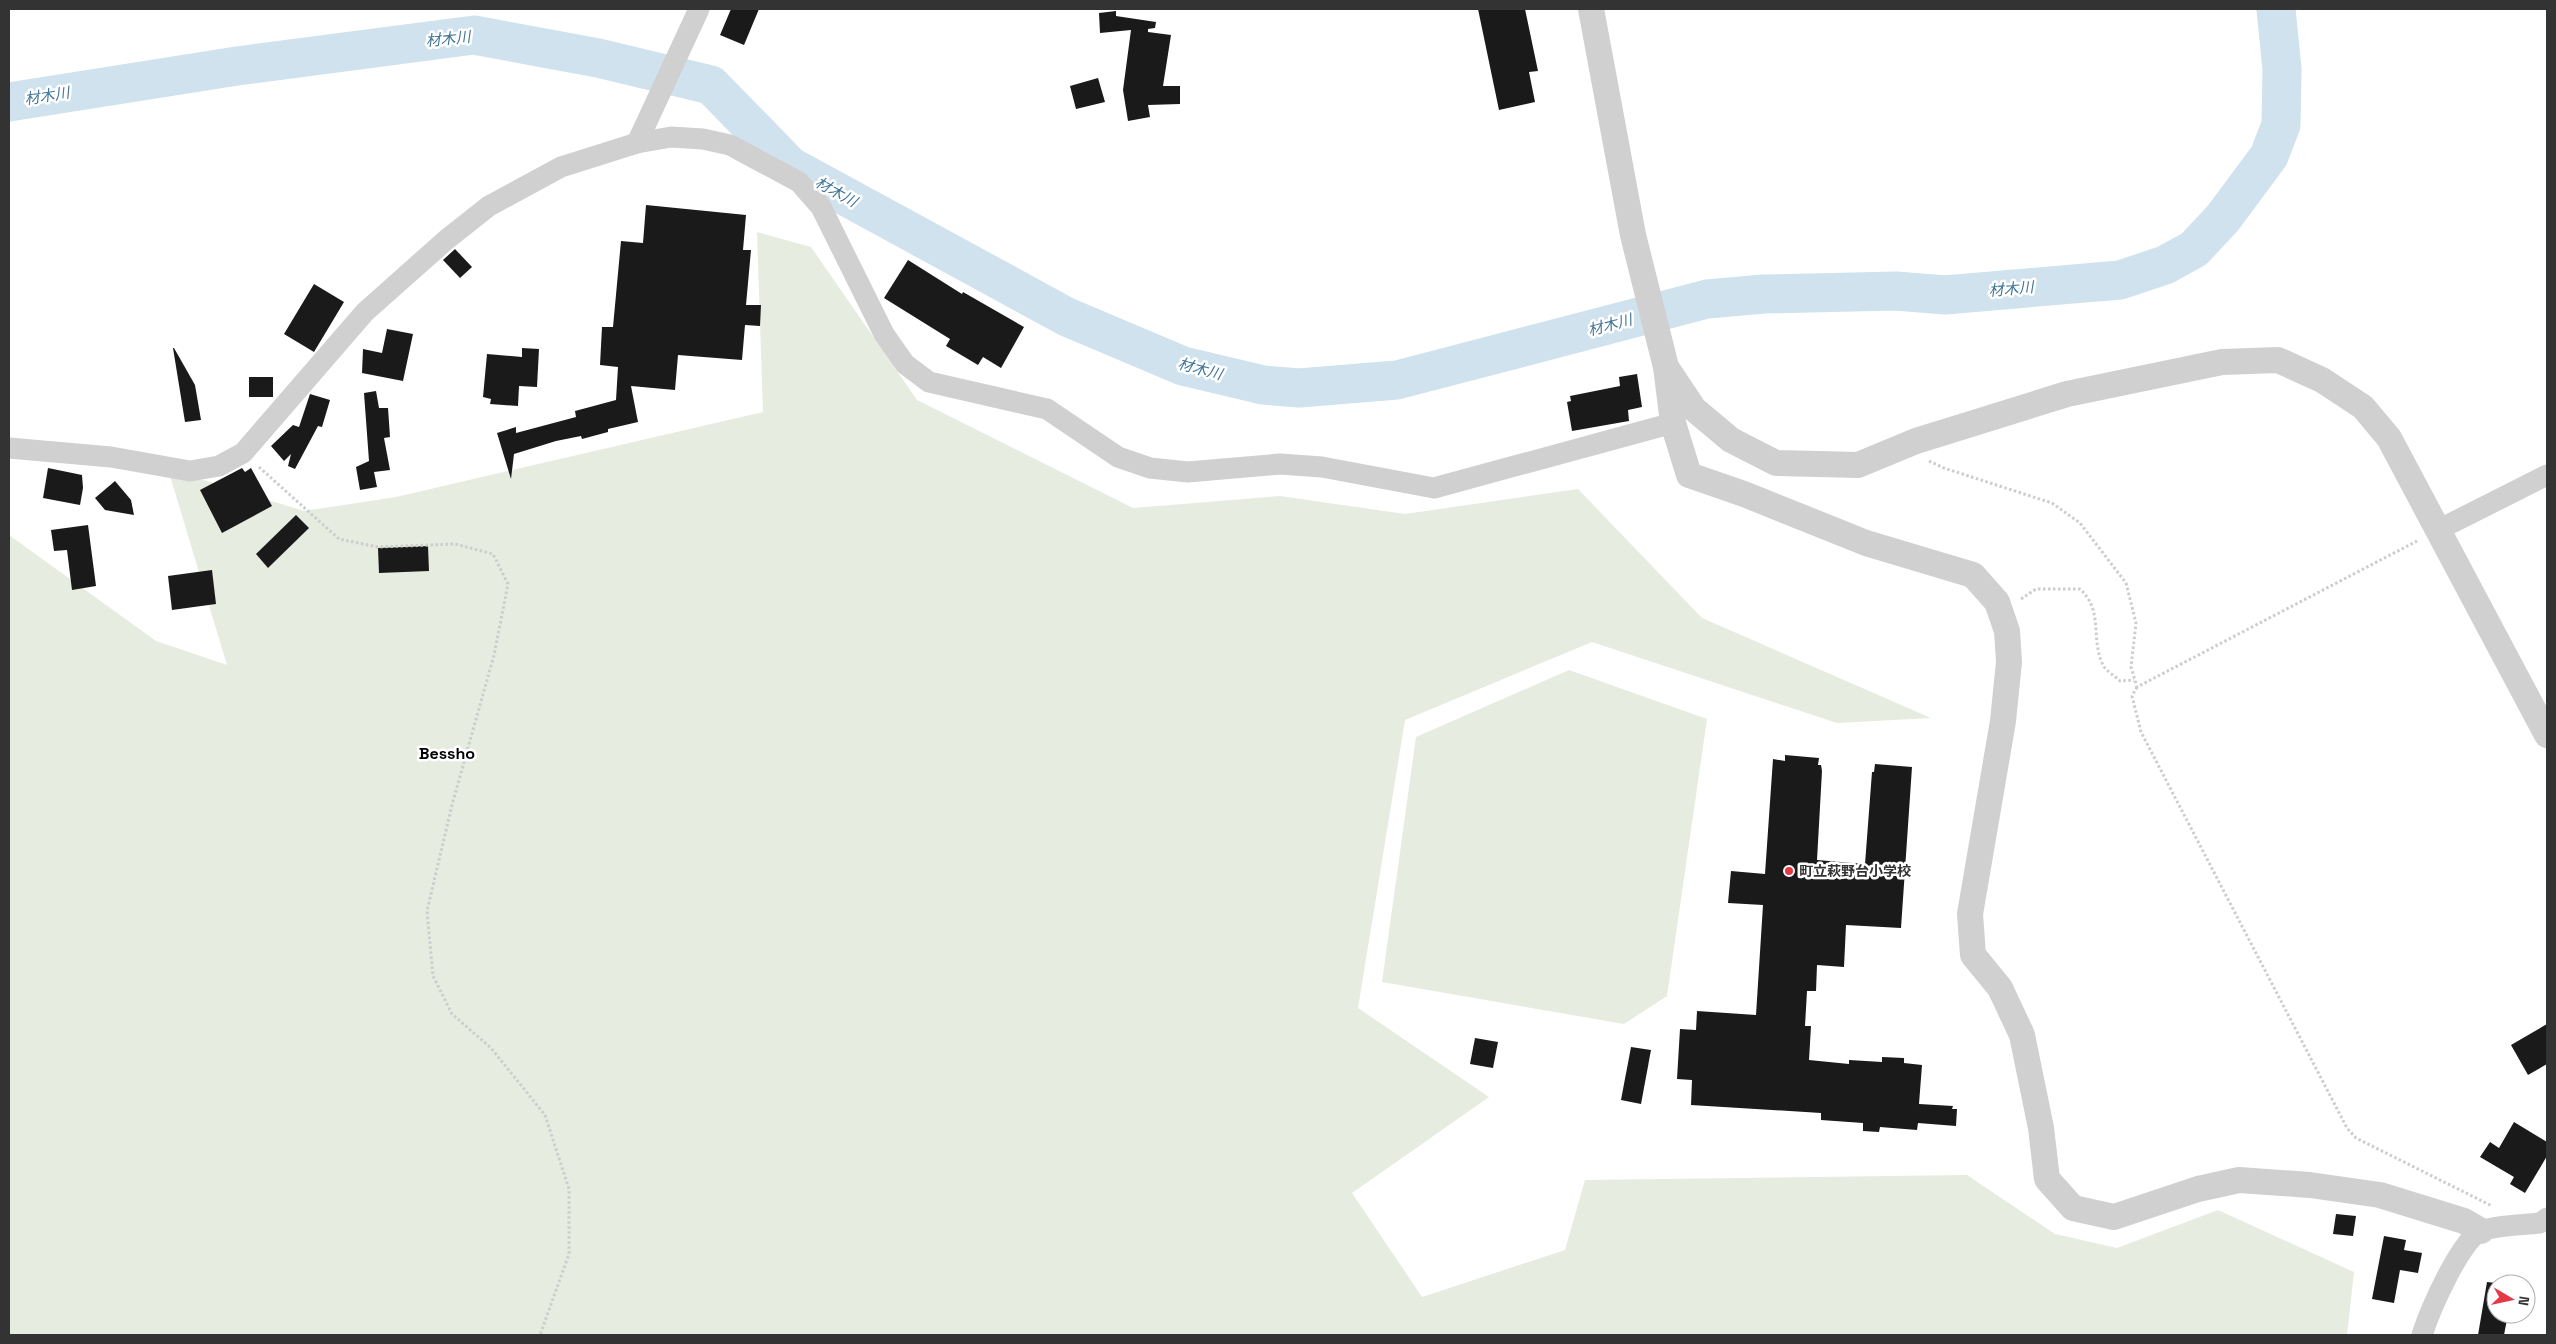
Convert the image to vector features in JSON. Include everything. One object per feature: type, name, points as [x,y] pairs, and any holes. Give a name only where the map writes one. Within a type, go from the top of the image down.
[{"type":"street","points":[[637,143],[699,9]]},
{"type":"street","points":[[1591,9],[1633,235],[1655,332],[1666,367],[1673,423],[1689,475],[1744,494],[1866,543],[1973,575],[1997,602],[2002,614],[2007,631],[2009,662],[2003,721],[1970,923],[1973,955],[2000,988],[2022,1035],[2041,1128],[2047,1179],[2073,1208],[2114,1218],[2198,1189],[2238,1180],[2310,1185],[2380,1195],[2464,1221],[2481,1231],[2545,1225]]},
{"type":"street","points":[[9,448],[112,457],[190,471],[219,466],[243,453],[365,312],[446,240],[489,206],[561,167],[637,143],[671,137],[702,139],[730,145],[799,182],[821,207],[884,334],[905,364],[929,382],[1047,409],[1118,457],[1150,468],[1188,472],[1280,464],[1322,467],[1434,488],[1673,423]]},
{"type":"street","points":[[1666,367],[1694,409],[1738,444],[1776,463],[1858,465],[1916,441],[2068,394],[2222,362],[2278,360],[2322,380],[2363,407],[2389,438],[2547,735]]},
{"type":"street","points":[[2438,530],[2547,475]]},
{"type":"street","points":[[2422,1335],[2428,1318],[2460,1252],[2481,1231]]},
{"type":"path","points":[[243,453],[339,539],[378,547],[456,544],[493,554],[508,584],[494,655],[452,805],[428,911],[433,976],[452,1014],[491,1048],[545,1115],[569,1188],[569,1254],[540,1335]]},
{"type":"path","points":[[1926,460],[1944,468],[2052,503],[2080,523],[2126,583],[2136,623],[2131,667],[2137,687]]},
{"type":"path","points":[[2438,530],[2137,687],[2132,696],[2141,732],[2347,1128],[2356,1138],[2494,1207]]},
{"type":"path","points":[[2002,614],[2036,589],[2080,589],[2090,598],[2095,617],[2096,645],[2104,666],[2120,681],[2134,680]]},
{"type":"shaded area","points":[[757,232],[811,247],[917,400],[1133,508],[1280,496],[1405,514],[1578,489],[1702,618],[1931,718],[1837,723],[1592,642],[1405,720],[1358,1008],[1489,1097],[1352,1193],[1422,1297],[1565,1250],[1585,1180],[1967,1175],[2055,1234],[2117,1248],[2218,1210],[2354,1272],[2347,1335],[9,1335],[9,535],[156,641],[227,665],[168,469],[304,511],[396,497],[763,412]]},
{"type":"shaded area","points":[[1569,670],[1707,719],[1667,996],[1624,1024],[1382,982],[1416,737]]},
{"type":"building","points":[[731,9],[759,9],[744,45],[720,35]]},
{"type":"building","points":[[1478,9],[1525,9],[1538,71],[1529,72],[1535,102],[1499,110]]},
{"type":"building","points":[[1116,11],[1116,16],[1156,22],[1155,28],[1148,29],[1148,32],[1171,35],[1163,86],[1180,86],[1180,104],[1148,105],[1150,117],[1128,121],[1123,90],[1131,30],[1100,33],[1099,13]]},
{"type":"building","points":[[1098,78],[1105,102],[1076,109],[1070,86]]},
{"type":"building","points":[[646,205],[746,215],[743,250],[751,250],[746,305],[761,305],[760,326],[745,325],[742,360],[678,355],[675,390],[631,386],[638,422],[608,429],[608,432],[582,439],[581,436],[556,441],[514,454],[511,479],[497,433],[516,427],[516,433],[576,417],[575,411],[616,400],[618,367],[600,365],[602,327],[613,327],[621,241],[643,243]]},
{"type":"building","points":[[455,249],[472,267],[460,278],[443,260]]},
{"type":"building","points":[[908,260],[962,294],[963,292],[1024,327],[1001,368],[983,357],[978,365],[946,346],[950,339],[884,298]]},
{"type":"building","points":[[314,284],[344,302],[314,352],[284,334]]},
{"type":"building","points":[[387,329],[413,334],[403,381],[362,373],[363,349],[382,353]]},
{"type":"building","points":[[173,348],[195,385],[201,420],[185,422]]},
{"type":"building","points":[[522,348],[539,349],[537,387],[519,386],[518,406],[490,404],[491,399],[483,397],[487,354],[522,357]]},
{"type":"building","points":[[1637,374],[1642,407],[1628,410],[1629,421],[1572,431],[1567,402],[1571,401],[1570,396],[1620,386],[1619,377]]},
{"type":"building","points":[[249,377],[273,377],[273,397],[249,397]]},
{"type":"building","points":[[376,391],[379,408],[388,408],[390,437],[384,438],[390,470],[374,472],[377,487],[360,490],[356,467],[369,461],[364,393]]},
{"type":"building","points":[[310,394],[330,400],[322,427],[318,426],[295,469],[288,466],[291,454],[284,461],[271,446],[293,425],[299,427]]},
{"type":"building","points":[[48,468],[82,475],[83,488],[80,505],[43,498]]},
{"type":"building","points":[[242,468],[245,472],[251,468],[272,506],[222,533],[200,490]]},
{"type":"building","points":[[115,481],[131,500],[134,515],[105,510],[95,498]]},
{"type":"building","points":[[296,515],[309,528],[268,568],[256,554]]},
{"type":"building","points":[[88,525],[96,586],[72,590],[67,550],[54,551],[51,530]]},
{"type":"building","points":[[428,546],[429,571],[379,573],[378,548]]},
{"type":"building","points":[[212,570],[216,604],[172,610],[168,576]]},
{"type":"building","points":[[1785,755],[1819,758],[1818,765],[1821,765],[1822,771],[1817,860],[1865,864],[1872,772],[1874,772],[1875,764],[1912,767],[1901,928],[1846,925],[1844,967],[1817,965],[1816,991],[1807,991],[1805,1026],[1811,1026],[1809,1060],[1849,1064],[1849,1060],[1882,1062],[1882,1057],[1904,1058],[1904,1063],[1922,1065],[1919,1104],[1953,1106],[1952,1109],[1957,1109],[1956,1126],[1918,1123],[1917,1130],[1880,1127],[1879,1132],[1863,1131],[1863,1123],[1821,1120],[1821,1113],[1691,1105],[1692,1080],[1677,1079],[1680,1029],[1696,1030],[1697,1011],[1756,1015],[1763,905],[1728,903],[1731,871],[1765,874],[1773,759],[1785,761]]},
{"type":"building","points":[[2547,1024],[2547,1064],[2528,1075],[2511,1045]]},
{"type":"building","points":[[1475,1038],[1498,1042],[1493,1068],[1470,1064]]},
{"type":"building","points":[[1631,1047],[1651,1050],[1641,1104],[1621,1100]]},
{"type":"building","points":[[2514,1122],[2547,1142],[2547,1156],[2525,1193],[2510,1184],[2514,1177],[2480,1157],[2490,1142],[2499,1148]]},
{"type":"building","points":[[2336,1214],[2356,1216],[2353,1236],[2333,1234]]},
{"type":"building","points":[[2384,1236],[2406,1240],[2404,1250],[2422,1253],[2418,1273],[2400,1270],[2394,1303],[2372,1299]]},
{"type":"building","points":[[2486,1288],[2486,1324],[2506,1324],[2504,1335],[2478,1335]]},
{"type":"waterway","name":"材木川","points":[[9,102],[237,66],[474,35],[598,58],[711,85],[790,166],[1067,317],[1183,366],[1263,385],[1299,388],[1397,380],[1707,299],[1764,294],[1896,291],[1945,295],[2120,280],[2165,265],[2194,249],[2223,218],[2269,156],[2281,125],[2282,69],[2276,9]]},
{"type":"place","name":"町立萩野台小学校","points":[[1789,871]]},
{"type":"district","name":"Bessho","points":[[447,753]]}]
